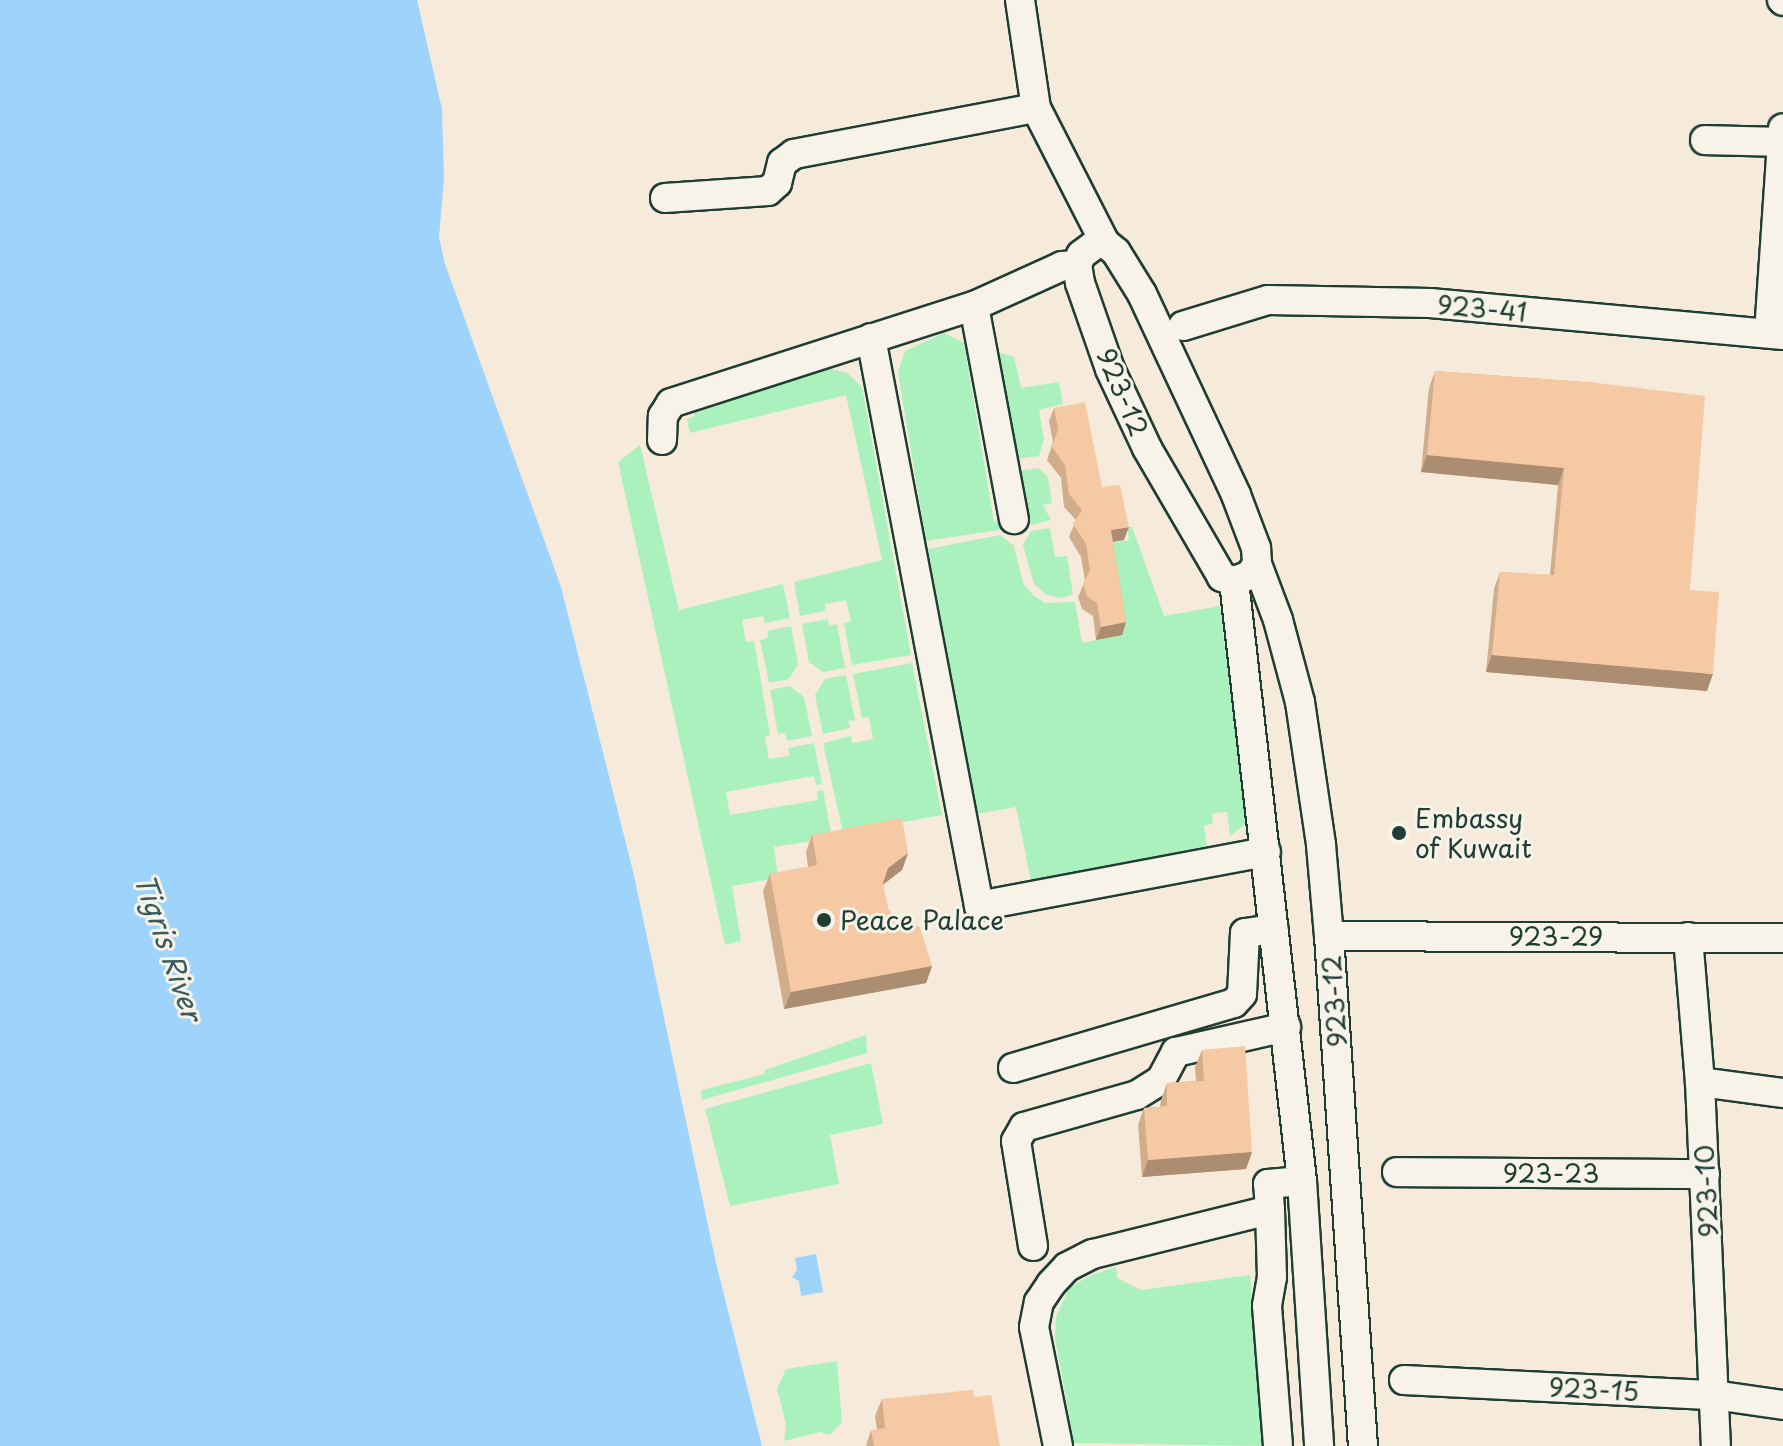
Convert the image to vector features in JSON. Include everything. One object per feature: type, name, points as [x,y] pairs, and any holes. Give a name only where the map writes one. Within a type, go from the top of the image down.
[{"type":"street","name":"923-12","points":[[1020,0],[1036,108],[1105,243],[1116,252],[1142,294],[1236,495],[1256,548],[1257,564],[1278,620],[1300,702],[1321,845],[1329,936],[1363,1446]]},
{"type":"street","points":[[665,198],[768,191],[777,183],[782,163],[794,154],[1036,108]]},
{"type":"street","points":[[1776,334],[1783,131]]},
{"type":"street","points":[[1705,140],[1782,142]]},
{"type":"street","points":[[662,440],[663,416],[671,403],[974,306],[1062,266],[1077,265],[1089,248],[1105,243]]},
{"type":"street","name":"923-12","points":[[1077,265],[1110,369],[1147,448],[1215,568],[1234,581],[1302,1181],[1319,1446]]},
{"type":"street","name":"923-41","points":[[1183,326],[1268,300],[1430,303],[1776,334]]},
{"type":"street","points":[[974,306],[1014,519]]},
{"type":"street","points":[[871,338],[979,906],[1266,852]]},
{"type":"street","points":[[1234,581],[1250,575],[1257,564]]},
{"type":"street","points":[[1013,1068],[1234,1003],[1242,994],[1245,933],[1274,929]]},
{"type":"street","name":"923-29","points":[[1329,936],[1783,938]]},
{"type":"street","name":"923-10","points":[[1688,937],[1700,1082],[1716,1446]]},
{"type":"street","points":[[1033,1246],[1016,1141],[1024,1127],[1137,1095],[1161,1080],[1176,1052],[1286,1027]]},
{"type":"street","points":[[1700,1082],[1783,1093]]},
{"type":"street","name":"923-23","points":[[1397,1172],[1705,1174]]},
{"type":"street","points":[[1278,1446],[1267,1306],[1272,1277],[1268,1184],[1302,1181]]},
{"type":"street","points":[[1058,1446],[1034,1327],[1039,1302],[1067,1267],[1093,1254],[1270,1210]]},
{"type":"street","name":"923-15","points":[[1404,1380],[1714,1395],[1783,1405]]},
{"type":"street","points":[[1039,1446],[1050,1411]]},
{"type":"green space","points":[[944,333],[964,343],[994,522],[1003,521],[999,530],[926,541],[898,372],[905,351]]},
{"type":"green space","points":[[997,352],[1014,357],[1021,388],[1059,382],[1063,404],[1039,410],[1044,439],[1039,456],[1016,459]]},
{"type":"green space","points":[[826,368],[847,373],[862,387],[911,655],[852,665],[844,623],[851,621],[846,600],[825,604],[826,611],[800,616],[794,582],[882,560],[846,395],[690,433],[687,419],[695,416],[694,412]]},
{"type":"green space","points":[[640,445],[679,610],[783,584],[790,618],[765,623],[763,616],[742,620],[746,642],[754,641],[770,735],[765,737],[769,759],[789,756],[788,748],[814,743],[822,784],[816,785],[814,776],[726,792],[730,815],[818,800],[817,791],[823,790],[832,838],[774,847],[778,878],[732,886],[741,941],[725,945],[618,462]]},
{"type":"green space","points":[[1039,468],[1048,477],[1052,503],[1043,505],[1051,520],[1031,525],[1018,471]]},
{"type":"green space","points":[[1127,527],[1132,527],[1164,616],[1220,606],[1246,823],[1230,836],[1227,812],[1212,813],[1213,823],[1204,826],[1207,846],[1031,881],[1016,807],[977,814],[928,549],[1000,535],[1014,546],[1023,583],[1034,596],[1045,603],[1075,602],[1082,643],[1122,635],[1106,544],[1129,540]]},
{"type":"green space","points":[[1050,528],[1055,557],[1067,556],[1073,594],[1062,598],[1047,595],[1034,584],[1023,545],[1031,531]]},
{"type":"green space","points":[[828,619],[829,626],[837,624],[845,668],[823,672],[809,662],[802,624]]},
{"type":"green space","points":[[791,626],[798,664],[789,679],[769,683],[760,640],[768,638],[767,631]]},
{"type":"green space","points":[[912,663],[942,815],[843,833],[823,743],[851,736],[852,743],[873,739],[869,717],[862,718],[853,674]]},
{"type":"green space","points":[[846,675],[855,720],[848,721],[850,728],[823,734],[815,695],[825,679]]},
{"type":"green space","points":[[790,686],[804,697],[812,736],[787,741],[785,733],[778,734],[770,690]]},
{"type":"green space","points":[[866,1035],[867,1053],[702,1100],[701,1090],[765,1074],[765,1070]]},
{"type":"green space","points":[[871,1063],[883,1124],[830,1135],[839,1184],[730,1206],[705,1109]]},
{"type":"green space","points":[[1116,1267],[1117,1278],[1141,1290],[1250,1275],[1264,1446],[1074,1443],[1055,1338],[1056,1317],[1069,1288],[1091,1275]]},
{"type":"green space","points":[[837,1361],[842,1422],[830,1435],[820,1432],[784,1441],[786,1424],[777,1389],[786,1369]]},
{"type":"water","name":"Tigris River","points":[[0,0],[417,0],[442,109],[444,178],[439,237],[445,264],[561,587],[633,871],[716,1263],[762,1446],[0,1446]]},
{"type":"water","points":[[816,1254],[823,1292],[801,1296],[799,1281],[792,1277],[797,1270],[795,1258]]},
{"type":"building","points":[[1435,371],[1597,383],[1705,396],[1690,590],[1719,592],[1713,674],[1492,655],[1500,572],[1554,575],[1564,468],[1427,455]]},
{"type":"building","points":[[1085,402],[1102,487],[1120,485],[1129,527],[1111,530],[1126,622],[1101,627],[1097,603],[1087,596],[1083,584],[1090,570],[1086,544],[1073,524],[1082,510],[1069,494],[1065,465],[1052,447],[1058,429],[1054,408]]},
{"type":"building","name":"Peace Palace","points":[[902,818],[908,853],[888,868],[883,883],[888,909],[897,919],[920,927],[932,966],[791,992],[770,874],[817,865],[812,835]]},
{"type":"building","points":[[1245,1046],[1252,1152],[1148,1160],[1144,1108],[1167,1106],[1167,1083],[1204,1081],[1202,1050]]},
{"type":"building","points":[[973,1390],[974,1397],[991,1395],[1000,1446],[874,1446],[871,1430],[885,1428],[882,1399]]},
{"type":"place","name":"Embassy of Kuwait","points":[[1399,833]]},
{"type":"place","name":"Peace Palace","points":[[824,920]]}]
